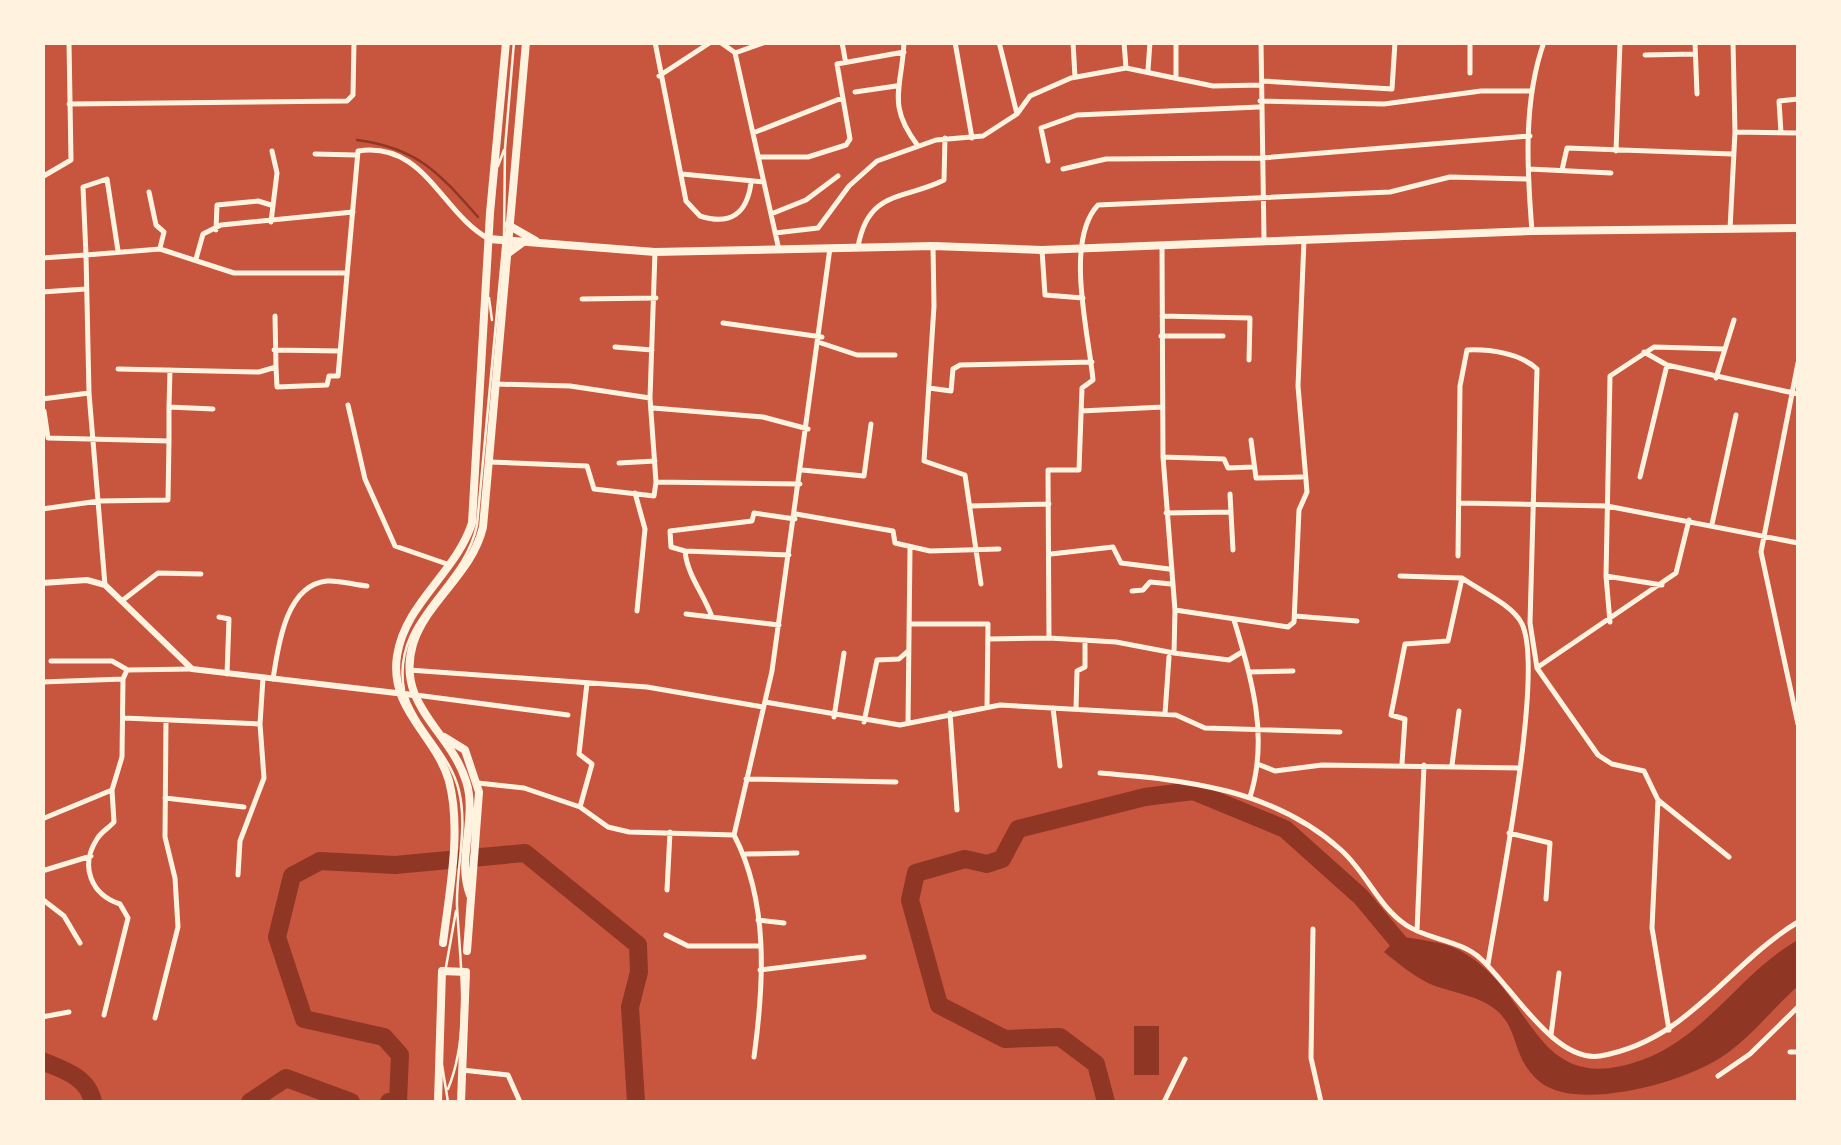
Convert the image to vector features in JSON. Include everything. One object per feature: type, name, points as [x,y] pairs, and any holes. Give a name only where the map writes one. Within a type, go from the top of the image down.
[{"type":"main road","points":[[444,943],[453,868],[450,786],[399,696],[397,657],[404,630],[450,565],[472,523],[490,212],[506,42]]},
{"type":"main road","points":[[467,951],[474,785],[413,695],[408,670],[416,636],[479,543],[526,42]]},
{"type":"main road","points":[[509,220],[531,241]]},
{"type":"main road","points":[[489,239],[655,252],[777,240],[830,248],[1042,250],[1532,230],[1798,228]]},
{"type":"main road","points":[[507,254],[531,241]]},
{"type":"main road","points":[[483,333],[500,334]]},
{"type":"main road","points":[[476,462],[489,462]]},
{"type":"main road","points":[[450,786],[474,785]]},
{"type":"main road","points":[[438,1102],[442,971],[466,972],[461,1102]]},
{"type":"street","points":[[42,178],[71,160],[68,42]]},
{"type":"street","points":[[69,104],[347,102],[353,94],[354,42]]},
{"type":"street","points":[[654,42],[686,201],[700,216],[712,220],[741,213],[751,182]]},
{"type":"street","points":[[659,76],[710,42]]},
{"type":"street","points":[[720,42],[735,52],[777,240],[818,228],[866,168],[918,146],[972,139],[1017,114],[1030,96],[1076,76],[1126,68],[1260,93],[1384,104],[1481,90],[1531,90]]},
{"type":"street","points":[[735,52],[766,42]]},
{"type":"street","points":[[842,42],[846,60]]},
{"type":"street","points":[[904,42],[896,86],[901,123],[918,146]]},
{"type":"street","points":[[955,42],[972,139]]},
{"type":"street","points":[[998,42],[1017,114]]},
{"type":"street","points":[[1009,42],[1021,42]]},
{"type":"street","points":[[1073,42],[1076,76]]},
{"type":"street","points":[[1124,42],[1126,68]]},
{"type":"street","points":[[1148,70],[1150,42]]},
{"type":"street","points":[[1176,42],[1176,78]]},
{"type":"street","points":[[1261,42],[1264,239]]},
{"type":"street","points":[[1048,161],[1040,128],[1077,115],[1260,93],[1392,90],[1395,42]]},
{"type":"street","points":[[1470,42],[1470,73]]},
{"type":"street","points":[[1532,230],[1528,178],[1531,90],[1544,42]]},
{"type":"street","points":[[1616,151],[1620,42]]},
{"type":"street","points":[[1696,42],[1697,94]]},
{"type":"street","points":[[1730,230],[1736,132],[1733,42]]},
{"type":"street","points":[[758,158],[808,157],[846,146],[850,139],[836,67],[846,60],[904,52]]},
{"type":"street","points":[[1644,55],[1695,54]]},
{"type":"street","points":[[855,92],[896,86]]},
{"type":"street","points":[[753,132],[842,98]]},
{"type":"street","points":[[1780,134],[1779,102],[1798,100]]},
{"type":"street","points":[[1736,132],[1798,133]]},
{"type":"street","points":[[1063,169],[1106,159],[1262,158],[1530,136]]},
{"type":"street","points":[[858,248],[866,220],[891,198],[944,180],[945,142]]},
{"type":"street","points":[[1562,170],[1566,149],[1732,154]]},
{"type":"street","points":[[314,154],[356,155],[370,150],[422,168],[459,217],[489,239]]},
{"type":"street","points":[[272,151],[277,173],[272,222]]},
{"type":"street","points":[[276,316],[277,387],[326,385],[329,376],[338,376],[356,155]]},
{"type":"street","points":[[1529,169],[1611,173]]},
{"type":"street","points":[[682,174],[764,182]]},
{"type":"street","points":[[771,214],[806,200],[838,176]]},
{"type":"street","points":[[105,585],[89,393],[83,187],[107,178],[118,251]]},
{"type":"street","points":[[1050,638],[1048,470],[1079,470],[1082,388],[1093,380],[1081,248],[1092,212],[1098,205],[1390,192],[1450,178],[1528,178]]},
{"type":"street","points":[[149,192],[156,225],[164,232],[160,249]]},
{"type":"street","points":[[216,231],[217,205],[258,201],[272,204]]},
{"type":"street","points":[[196,259],[203,234],[216,231],[221,225],[352,212]]},
{"type":"street","points":[[1175,610],[1288,626],[1295,616],[1298,510],[1307,492],[1302,477],[1298,386],[1304,238]]},
{"type":"street","points":[[1162,243],[1163,456],[1175,610],[1165,714]]},
{"type":"street","points":[[933,246],[924,460],[965,475],[981,584]]},
{"type":"street","points":[[754,1058],[760,970],[757,893],[746,854],[734,835],[779,626],[821,340],[830,248]]},
{"type":"street","points":[[42,258],[160,249],[234,273],[346,273]]},
{"type":"street","points":[[1042,250],[1045,296],[1084,298]]},
{"type":"street","points":[[489,462],[588,466],[594,490],[654,496],[650,398],[655,252]]},
{"type":"street","points":[[42,292],[86,289]]},
{"type":"street","points":[[582,299],[656,298]]},
{"type":"street","points":[[1162,316],[1250,318],[1249,360]]},
{"type":"street","points":[[1716,378],[1734,320]]},
{"type":"street","points":[[723,323],[821,340],[857,356],[895,355]]},
{"type":"street","points":[[1162,336],[1223,336]]},
{"type":"street","points":[[1610,622],[1606,576],[1608,382],[1612,374],[1660,346],[1724,348]]},
{"type":"street","points":[[615,347],[652,350]]},
{"type":"street","points":[[274,350],[340,350]]},
{"type":"street","points":[[1458,556],[1462,502],[1460,386],[1466,350],[1520,358],[1538,369],[1530,623],[1537,668],[1598,755],[1612,764],[1644,771],[1658,800],[1729,857]]},
{"type":"street","points":[[1644,352],[1666,365],[1795,393]]},
{"type":"street","points":[[928,388],[951,391],[953,368],[960,365],[1092,362]]},
{"type":"street","points":[[1798,363],[1795,393],[1761,535],[1762,568],[1798,724]]},
{"type":"street","points":[[1640,477],[1666,365]]},
{"type":"street","points":[[118,369],[258,372],[276,367]]},
{"type":"street","points":[[42,509],[99,501],[168,500],[170,370]]},
{"type":"street","points":[[496,384],[570,386],[650,398]]},
{"type":"street","points":[[42,399],[89,393]]},
{"type":"street","points":[[348,405],[365,479],[395,546],[450,565]]},
{"type":"street","points":[[169,407],[213,409]]},
{"type":"street","points":[[1081,410],[1163,407]]},
{"type":"street","points":[[652,408],[763,418],[808,429]]},
{"type":"street","points":[[44,411],[47,438],[169,441]]},
{"type":"street","points":[[1712,524],[1736,415]]},
{"type":"street","points":[[802,470],[864,476],[871,424]]},
{"type":"street","points":[[1251,440],[1256,478],[1302,477]]},
{"type":"street","points":[[1163,456],[1224,459],[1228,468],[1252,467]]},
{"type":"street","points":[[618,463],[655,461]]},
{"type":"street","points":[[656,482],[800,484]]},
{"type":"street","points":[[635,493],[646,528],[637,610]]},
{"type":"street","points":[[1230,494],[1233,550]]},
{"type":"street","points":[[1462,502],[1606,506],[1798,543]]},
{"type":"street","points":[[970,506],[1049,504]]},
{"type":"street","points":[[1166,513],[1231,512]]},
{"type":"street","points":[[789,555],[685,551],[671,547],[670,531],[752,521],[754,513],[893,531],[895,542],[910,548],[999,550]]},
{"type":"street","points":[[1537,668],[1610,622],[1676,573],[1689,520]]},
{"type":"street","points":[[1050,554],[1112,546],[1120,563],[1170,570]]},
{"type":"street","points":[[908,723],[910,548]]},
{"type":"street","points":[[685,551],[686,568],[702,590],[712,618]]},
{"type":"street","points":[[123,600],[158,573],[201,574]]},
{"type":"street","points":[[1400,576],[1462,578],[1518,616],[1528,649],[1520,768],[1488,965]]},
{"type":"street","points":[[1606,576],[1662,585]]},
{"type":"street","points":[[1402,764],[1405,719],[1391,715],[1405,644],[1448,641],[1462,578]]},
{"type":"street","points":[[42,583],[87,580],[105,585],[192,669]]},
{"type":"street","points":[[273,679],[288,614],[314,584],[329,581],[367,586]]},
{"type":"street","points":[[1132,592],[1143,590],[1150,582],[1171,584]]},
{"type":"street","points":[[686,614],[779,626]]},
{"type":"street","points":[[219,616],[229,619],[226,674]]},
{"type":"street","points":[[1295,616],[1356,621]]},
{"type":"street","points":[[1234,620],[1260,728],[1260,765],[1250,797]]},
{"type":"street","points":[[910,624],[988,624],[987,706]]},
{"type":"street","points":[[988,640],[1085,640],[1171,655],[1229,660],[1244,652]]},
{"type":"street","points":[[1076,709],[1077,671],[1084,667],[1085,640]]},
{"type":"street","points":[[864,722],[878,660],[902,658],[910,648]]},
{"type":"street","points":[[834,717],[844,652]]},
{"type":"street","points":[[51,661],[112,661],[127,670],[192,669],[568,715]]},
{"type":"street","points":[[104,1014],[128,918],[120,904],[101,898],[93,889],[91,856],[95,841],[114,822],[112,790],[121,767],[123,678],[127,670]]},
{"type":"street","points":[[408,670],[587,683],[764,704],[864,722],[908,723],[987,706],[1165,714],[1184,717],[1205,728],[1340,732]]},
{"type":"street","points":[[1249,672],[1293,671]]},
{"type":"street","points":[[42,682],[123,678]]},
{"type":"street","points":[[238,876],[240,841],[264,778],[260,724],[263,678]]},
{"type":"street","points":[[580,807],[592,764],[579,754],[587,683]]},
{"type":"street","points":[[1053,708],[1060,766]]},
{"type":"street","points":[[1452,765],[1458,711]]},
{"type":"street","points":[[950,713],[957,810]]},
{"type":"street","points":[[124,718],[260,724]]},
{"type":"street","points":[[155,1018],[178,926],[175,878],[164,836],[166,720]]},
{"type":"street","points":[[1260,765],[1275,771],[1402,764],[1520,768]]},
{"type":"street","points":[[1417,930],[1424,765]]},
{"type":"street","points":[[1100,773],[1188,780],[1250,797],[1290,815],[1342,850],[1395,916],[1417,930],[1462,947],[1488,965],[1570,1052],[1593,1057],[1621,1051],[1669,1030],[1798,922]]},
{"type":"street","points":[[746,779],[896,782]]},
{"type":"street","points":[[474,785],[524,788],[580,807],[619,830],[734,835]]},
{"type":"street","points":[[42,819],[112,790]]},
{"type":"street","points":[[164,798],[244,807]]},
{"type":"street","points":[[1658,800],[1652,928],[1669,1030]]},
{"type":"street","points":[[667,890],[670,832]]},
{"type":"street","points":[[1509,833],[1549,842],[1546,898]]},
{"type":"street","points":[[746,854],[797,854]]},
{"type":"street","points":[[42,871],[91,856]]},
{"type":"street","points":[[42,900],[64,916],[80,944]]},
{"type":"street","points":[[758,920],[784,923]]},
{"type":"street","points":[[1313,929],[1311,1058],[1321,1102]]},
{"type":"street","points":[[666,935],[688,946],[759,946]]},
{"type":"street","points":[[760,970],[864,958]]},
{"type":"street","points":[[1551,1035],[1560,974]]},
{"type":"street","points":[[1718,1076],[1750,1054],[1798,1007]]},
{"type":"street","points":[[42,1017],[69,1012]]},
{"type":"street","points":[[1790,1052],[1798,1052]]},
{"type":"street","points":[[1164,1102],[1185,1059]]},
{"type":"street","points":[[462,1070],[508,1076],[520,1102]]},
{"type":"lane","points":[[448,1089],[458,1056],[461,983],[457,907],[459,789],[442,753],[410,704],[402,670],[410,632],[475,534],[504,237],[505,148],[514,42]]},
{"type":"lane","points":[[493,322],[488,294],[495,180],[505,148]]},
{"type":"lane","points":[[448,1102],[442,1056],[444,982],[447,946],[457,907]]},
{"type":"shaded area","points":[[1399,936],[1452,947],[1485,968],[1555,1054],[1577,1065],[1605,1068],[1665,1050],[1798,940],[1798,986],[1741,1042],[1703,1067],[1630,1091],[1578,1094],[1557,1091],[1532,1074],[1508,1024],[1496,1010],[1478,999],[1428,983],[1384,952]]},
{"type":"shaded area","points":[[1134,1026],[1159,1026],[1159,1075],[1134,1075]]},
{"type":"waterway","points":[[357,140],[412,156],[439,175],[478,217]]},
{"type":"waterway","points":[[1106,1102],[1096,1064],[1060,1037],[1005,1039],[939,1005],[910,900],[916,873],[965,859],[987,864],[1002,859],[1018,829],[1145,797],[1193,791],[1285,829],[1361,897],[1411,957]]},
{"type":"waterway","points":[[389,1102],[398,1101],[400,1055],[384,1037],[304,1019],[277,937],[292,876],[320,861],[395,865],[525,853],[638,945],[639,972],[630,1007],[636,1102]]},
{"type":"waterway","points":[[42,1061],[80,1080],[93,1102]]},
{"type":"waterway","points":[[250,1102],[286,1078],[351,1102]]}]
